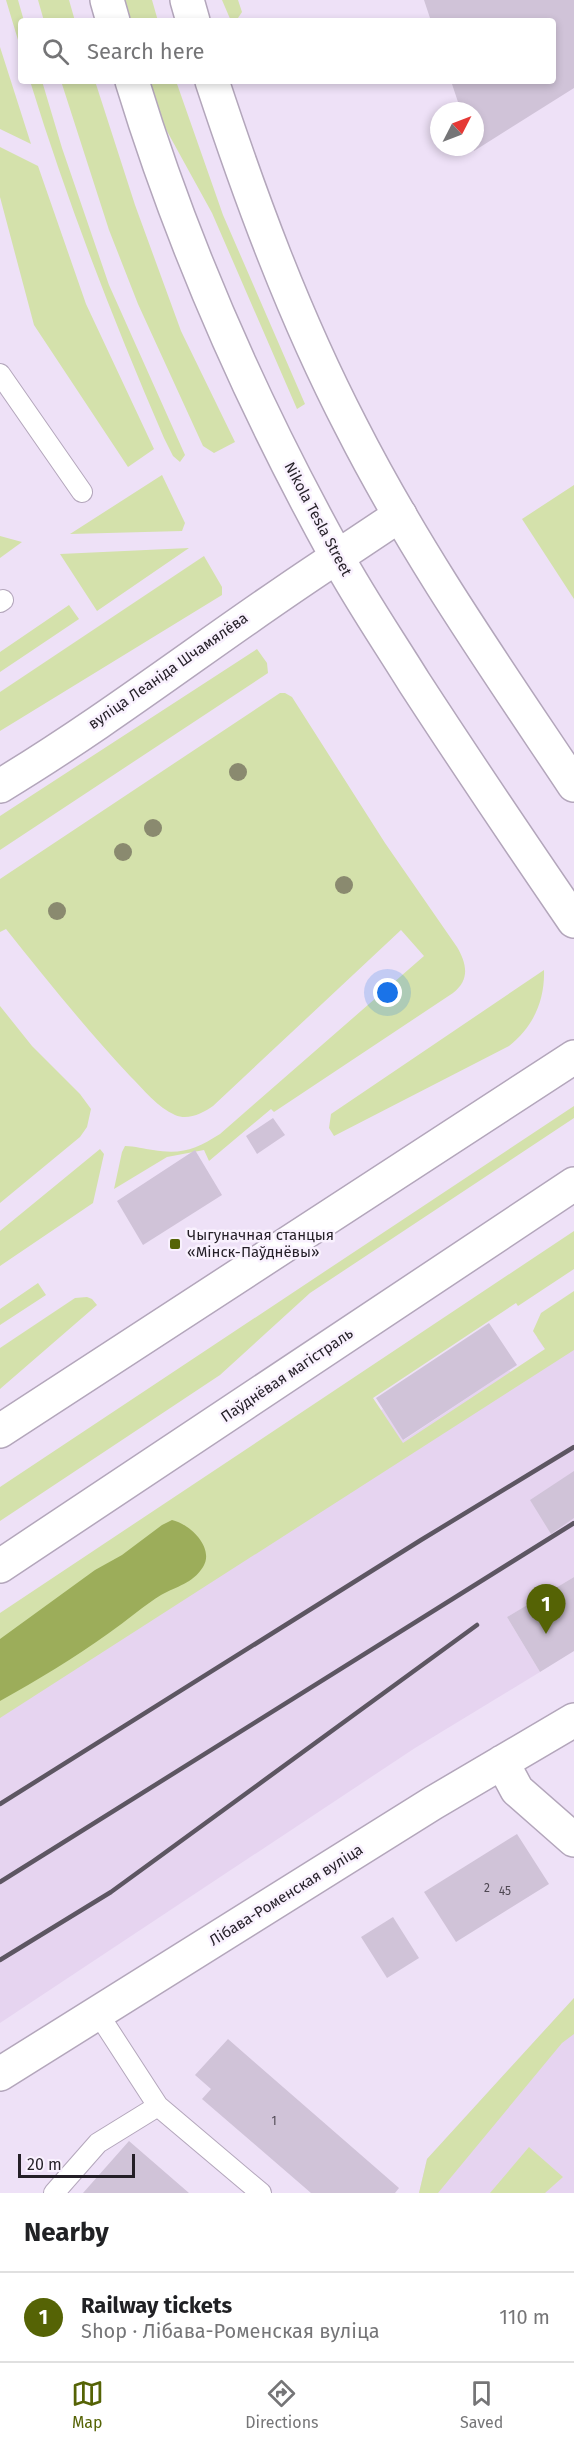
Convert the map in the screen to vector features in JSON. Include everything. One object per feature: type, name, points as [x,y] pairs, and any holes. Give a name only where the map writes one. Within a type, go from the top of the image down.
[{"type":"main road","points":[[107,0],[112,18]]},
{"type":"main road","points":[[187,0],[192,18]]},
{"type":"main road","name":"Nikola Tesla Street","points":[[133,84],[199,273],[236,362],[337,557],[429,705],[574,921]]},
{"type":"main road","points":[[213,84],[266,235],[306,330],[351,426],[445,592],[574,785]]},
{"type":"main road","name":"вуліца Леаніда Шчамялёва","points":[[0,786],[213,642],[274,597],[400,515]]},
{"type":"main road","points":[[0,1431],[574,1057]]},
{"type":"main road","name":"Паўднёвая магістраль","points":[[0,1566],[574,1184]]},
{"type":"main road","name":"Лібава-Роменская вуліца","points":[[0,2074],[502,1762],[574,1720]]},
{"type":"main road","points":[[502,1762],[517,1790],[574,1840]]},
{"type":"lane","points":[[0,374],[82,492]]},
{"type":"lane","points":[[97,2012],[158,2106],[261,2193]]},
{"type":"lane","points":[[54,2193],[98,2143],[158,2106]]},
{"type":"shaded area","points":[[574,1314],[574,1577],[507,1617],[540,1672],[415,1748],[0,2023],[0,1706],[306,1462],[383,1409],[404,1440],[509,1370],[513,1375],[547,1352],[537,1338]]},
{"type":"shaded area","points":[[574,1998],[574,2193],[419,2193],[427,2159]]},
{"type":"green space","points":[[6,0],[18,0],[23,18],[18,18],[18,40]]},
{"type":"green space","points":[[38,0],[69,0],[74,18],[43,18]]},
{"type":"green space","points":[[124,0],[152,0],[157,18],[129,18]]},
{"type":"green space","points":[[222,0],[238,0],[242,12],[238,18],[230,18]]},
{"type":"green space","points":[[0,47],[31,144],[0,129]]},
{"type":"green space","points":[[31,84],[43,84],[62,148],[109,285],[185,455],[180,462],[173,456],[164,438],[127,350],[60,172]]},
{"type":"green space","points":[[62,84],[96,84],[135,205],[181,331],[235,442],[214,453],[203,446],[138,304],[109,230]]},
{"type":"green space","points":[[148,84],[177,84],[223,215],[305,404],[297,409],[212,213],[157,113]]},
{"type":"green space","points":[[0,147],[38,166],[86,304],[154,449],[128,467],[34,325],[0,197]]},
{"type":"green space","points":[[162,475],[185,523],[182,531],[70,534]]},
{"type":"green space","points":[[574,485],[574,599],[522,519]]},
{"type":"green space","points":[[0,536],[22,542],[0,558]]},
{"type":"green space","points":[[189,548],[97,611],[60,554]]},
{"type":"green space","points":[[204,556],[222,587],[222,595],[0,731],[0,692]]},
{"type":"green space","points":[[69,605],[79,619],[0,672],[0,652]]},
{"type":"green space","points":[[257,649],[267,663],[268,673],[0,850],[0,816]]},
{"type":"green space","points":[[280,693],[292,697],[385,843],[457,947],[465,966],[462,983],[453,993],[274,1112],[271,1109],[209,1161],[204,1150],[167,1157],[114,1189],[125,1146],[181,1151],[203,1144],[220,1134],[424,956],[401,930],[213,1106],[200,1114],[180,1117],[169,1112],[151,1098],[82,1022],[6,929],[0,932],[0,879]]},
{"type":"green space","points":[[544,970],[540,1003],[536,1012],[525,1030],[509,1046],[334,1136],[329,1128],[331,1114]]},
{"type":"green space","points":[[0,1006],[32,1046],[80,1094],[91,1109],[87,1127],[80,1137],[0,1203]]},
{"type":"green space","points":[[574,1106],[574,1118],[310,1293],[220,1375],[0,1521],[0,1487]]},
{"type":"green space","points":[[100,1149],[104,1154],[93,1203],[0,1266],[0,1231]]},
{"type":"green space","points":[[574,1231],[574,1269],[518,1306],[516,1303],[373,1398],[403,1443],[545,1349],[533,1331],[541,1313],[574,1291],[574,1350],[0,1718],[0,1613]]},
{"type":"green space","points":[[38,1283],[46,1295],[0,1325],[0,1309]]},
{"type":"green space","points":[[87,1297],[97,1305],[0,1389],[0,1348],[75,1298]]},
{"type":"green space","points":[[172,1520],[186,1526],[203,1545],[206,1560],[199,1573],[189,1581],[155,1599],[69,1660],[0,1701],[0,1639],[95,1570],[122,1555]]},
{"type":"green space","points":[[574,1998],[574,2034],[562,2043],[438,2193],[419,2193],[427,2159]]},
{"type":"green space","points":[[529,2147],[563,2177],[545,2193],[490,2193]]},
{"type":"building","points":[[424,0],[574,0],[574,88],[484,145],[484,102],[458,102],[452,84],[556,84],[556,18],[430,18]]},
{"type":"building","points":[[273,1118],[285,1135],[257,1154],[246,1136]]},
{"type":"building","points":[[195,1150],[222,1195],[143,1245],[117,1201]]},
{"type":"building","points":[[489,1323],[517,1365],[403,1440],[376,1398]]},
{"type":"building","points":[[574,1471],[574,1518],[551,1534],[530,1500]]},
{"type":"building","points":[[574,1577],[574,1651],[540,1672],[507,1617]]},
{"type":"building","points":[[517,1834],[549,1884],[456,1942],[424,1892]]},
{"type":"building","points":[[393,1917],[419,1958],[387,1978],[361,1937]]},
{"type":"building","points":[[228,2039],[399,2188],[395,2193],[311,2193],[202,2099],[211,2089],[195,2075]]},
{"type":"building","points":[[129,2141],[189,2193],[83,2193]]},
{"type":"railway","points":[[0,1804],[421,1540],[574,1447]]},
{"type":"railway","points":[[0,1882],[574,1523]]},
{"type":"railway","points":[[0,1960],[111,1892],[477,1625]]},
{"type":"place","name":"Чыгуначная станцыя «Мінск-Паўднёвы»","points":[[175,1244]]},
{"type":"place","name":"Railway tickets","points":[[546,1634]]}]
